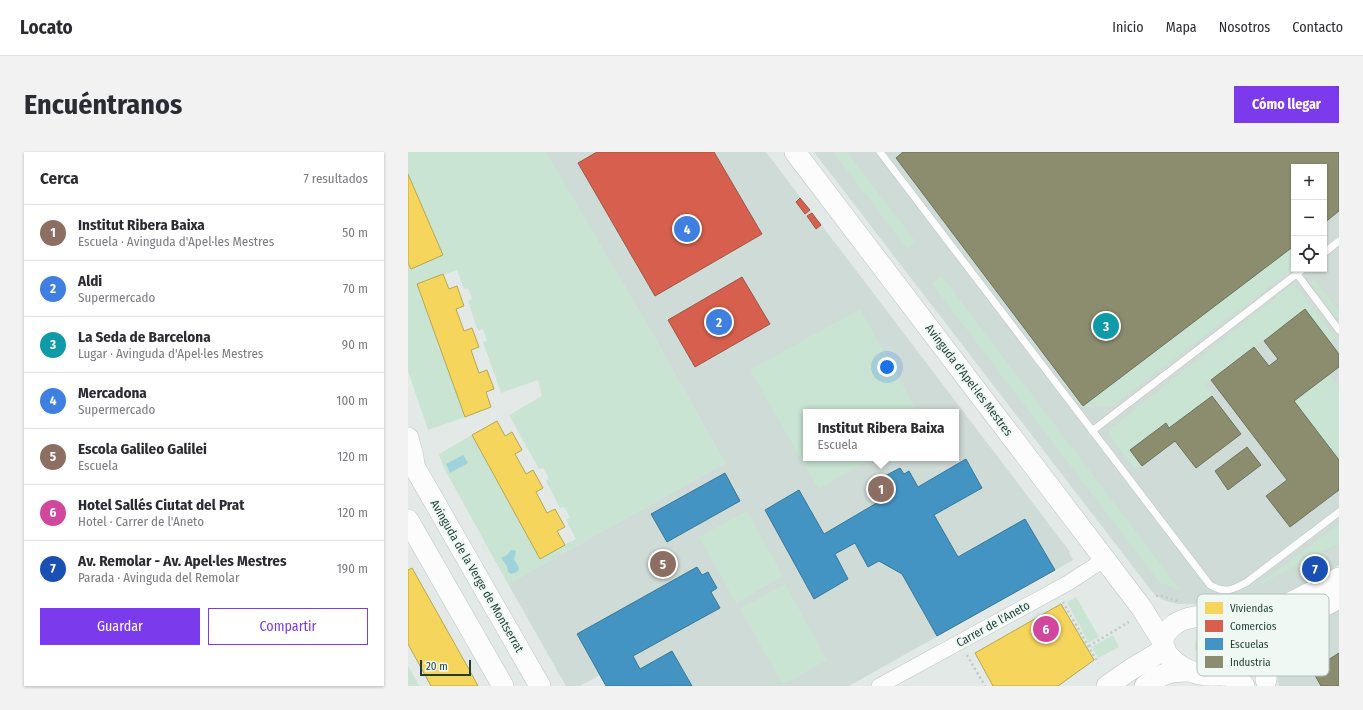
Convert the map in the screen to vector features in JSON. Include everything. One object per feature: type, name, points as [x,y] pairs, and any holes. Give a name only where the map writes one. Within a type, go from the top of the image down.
[{"type":"street","name":"Avinguda d'Apel·les Mestres","points":[[794,152],[1105,559],[1136,616],[1164,645]]},
{"type":"street","name":"Avinguda de la Verge de Montserrat","points":[[408,438],[413,458],[411,469],[540,686]]},
{"type":"street","points":[[408,520],[503,686]]},
{"type":"street","name":"Carrer de l'Aneto","points":[[879,686],[1068,582],[1105,559]]},
{"type":"street","points":[[1307,594],[1339,578]]},
{"type":"street","points":[[1329,603],[1339,598]]},
{"type":"street","points":[[1146,660],[1149,637],[1136,616],[1150,614],[1188,618],[1197,616]]},
{"type":"street","points":[[1188,618],[1169,629],[1164,635],[1164,645],[1167,654],[1176,663],[1197,674]]},
{"type":"street","points":[[1107,686],[1146,660],[1164,645]]},
{"type":"street","points":[[1145,686],[1162,674],[1188,670]]},
{"type":"street","points":[[1234,676],[1239,678],[1244,686]]},
{"type":"lane","points":[[880,152],[1210,586],[1220,591],[1235,588],[1247,582],[1339,512]]},
{"type":"lane","points":[[1327,251],[1339,241]]},
{"type":"lane","points":[[1092,431],[1299,272]]},
{"type":"lane","points":[[1297,274],[1339,330]]},
{"type":"path","points":[[1062,600],[1098,663]]},
{"type":"path","points":[[1088,646],[1136,616]]},
{"type":"path","points":[[966,652],[985,686]]},
{"type":"shaded area","points":[[545,152],[766,152],[1070,552],[1069,553],[1073,560],[849,686],[606,686],[600,675],[580,686],[566,686],[508,584],[725,463],[644,319]]},
{"type":"shaded area","points":[[814,152],[1339,152],[1339,565],[1287,594],[1197,594],[1197,604],[1178,604],[1165,601],[1154,594]]},
{"type":"shaded area","points":[[1339,608],[1339,686],[1279,686],[1277,676],[1329,676],[1329,613]]},
{"type":"green space","points":[[408,152],[545,152],[644,319],[725,463],[508,584],[444,468],[439,454],[472,435],[540,558],[576,539],[566,520],[570,517],[564,507],[560,508],[546,481],[549,479],[543,468],[539,469],[509,415],[542,396],[538,380],[501,393],[483,342],[487,341],[483,329],[478,331],[468,301],[472,299],[468,288],[464,289],[457,270],[417,284],[465,417],[428,430],[408,371],[408,263],[411,269],[443,255],[408,174]]},
{"type":"green space","points":[[833,152],[847,152],[916,242],[907,249]]},
{"type":"green space","points":[[1291,248],[1291,270],[1112,406],[1083,406]]},
{"type":"green space","points":[[941,275],[1181,591],[1159,582],[932,284]]},
{"type":"green space","points":[[1314,278],[1339,311],[1339,320],[1310,282]]},
{"type":"green space","points":[[1294,283],[1335,338],[1330,342],[1305,309],[1205,384],[1212,396],[1169,428],[1166,423],[1130,450],[1142,466],[1136,470],[1109,435],[1110,429]]},
{"type":"green space","points":[[860,309],[916,409],[803,409],[803,461],[869,461],[818,489],[750,370]]},
{"type":"green space","points":[[1329,374],[1339,387],[1339,453],[1336,456],[1294,401]]},
{"type":"green space","points":[[747,511],[783,576],[736,603],[699,537]]},
{"type":"green space","points":[[1339,524],[1339,543],[1253,588]]},
{"type":"green space","points":[[785,584],[827,660],[783,685],[740,609]]},
{"type":"green space","points":[[1076,597],[1099,637],[1089,643],[1067,602]]},
{"type":"green space","points":[[1113,635],[1119,647],[1098,658],[1092,647]]},
{"type":"green space","points":[[1197,637],[1197,653],[1195,645]]},
{"type":"green space","points":[[408,666],[419,685],[419,686],[408,686]]},
{"type":"water","points":[[463,455],[468,463],[450,473],[446,464]]},
{"type":"water","points":[[511,550],[516,551],[514,560],[519,569],[517,572],[511,574],[508,572],[507,566],[501,558],[507,555]]},
{"type":"building: Viviendas","points":[[408,174],[443,255],[411,269],[408,263]]},
{"type":"building: Viviendas","points":[[443,274],[449,289],[457,286],[464,306],[456,309],[464,331],[472,328],[479,347],[471,350],[479,373],[487,370],[494,389],[486,392],[491,407],[465,417],[417,284]]},
{"type":"building: Viviendas","points":[[497,421],[505,436],[512,432],[522,450],[515,454],[526,474],[533,470],[543,488],[536,492],[547,513],[555,509],[565,527],[557,531],[565,545],[540,559],[472,435]]},
{"type":"building: Viviendas","points":[[412,568],[478,686],[431,686],[408,644],[408,570]]},
{"type":"building: Viviendas","points":[[1061,604],[1094,660],[1058,686],[993,686],[975,653]]},
{"type":"building: Comercios","points":[[597,152],[714,152],[762,234],[655,296],[578,163]]},
{"type":"building: Comercios","points":[[800,198],[810,210],[805,214],[796,202]]},
{"type":"building: Comercios","points":[[812,213],[821,225],[816,229],[807,216]]},
{"type":"building: Comercios","points":[[742,277],[770,324],[695,367],[668,320]]},
{"type":"building: Escuelas","points":[[966,459],[982,488],[934,515],[958,557],[1025,519],[1055,570],[937,636],[902,574],[879,561],[868,567],[855,543],[835,554],[848,579],[814,599],[765,510],[799,490],[824,534],[892,494],[883,477],[900,468],[904,474],[909,471],[918,487]]},
{"type":"building: Escuelas","points":[[725,473],[740,501],[667,542],[651,514]]},
{"type":"building: Escuelas","points":[[697,567],[702,575],[708,572],[717,588],[711,592],[720,608],[633,656],[640,669],[672,651],[692,686],[606,686],[577,634]]},
{"type":"building: Industria","points":[[903,152],[1339,152],[1339,211],[1327,221],[1327,164],[1291,164],[1291,248],[1083,406],[896,158]]},
{"type":"building: Industria","points":[[1305,309],[1339,354],[1339,367],[1294,401],[1339,460],[1339,490],[1290,527],[1266,496],[1287,480],[1211,380],[1254,347],[1269,366],[1278,359],[1264,341]]},
{"type":"building: Industria","points":[[1212,396],[1241,434],[1196,468],[1175,441],[1142,466],[1130,450],[1166,423],[1169,428]]},
{"type":"building: Industria","points":[[1247,447],[1261,465],[1228,490],[1215,471]]},
{"type":"building: Industria","points":[[1339,653],[1339,686],[1321,686],[1315,676],[1329,676],[1329,659]]},
{"type":"place","name":"Mercadona","points":[[687,229]]},
{"type":"place","name":"Aldi","points":[[719,322]]},
{"type":"place","name":"La Seda de Barcelona","points":[[1106,326]]},
{"type":"place","name":"Institut Ribera Baixa","points":[[881,489]]},
{"type":"place","name":"Escola Galileo Galilei","points":[[663,564]]},
{"type":"place","name":"Av. Remolar - Av. Apel·les Mestres","points":[[1315,569]]},
{"type":"place","name":"Hotel Sallés Ciutat del Prat","points":[[1046,629]]}]
